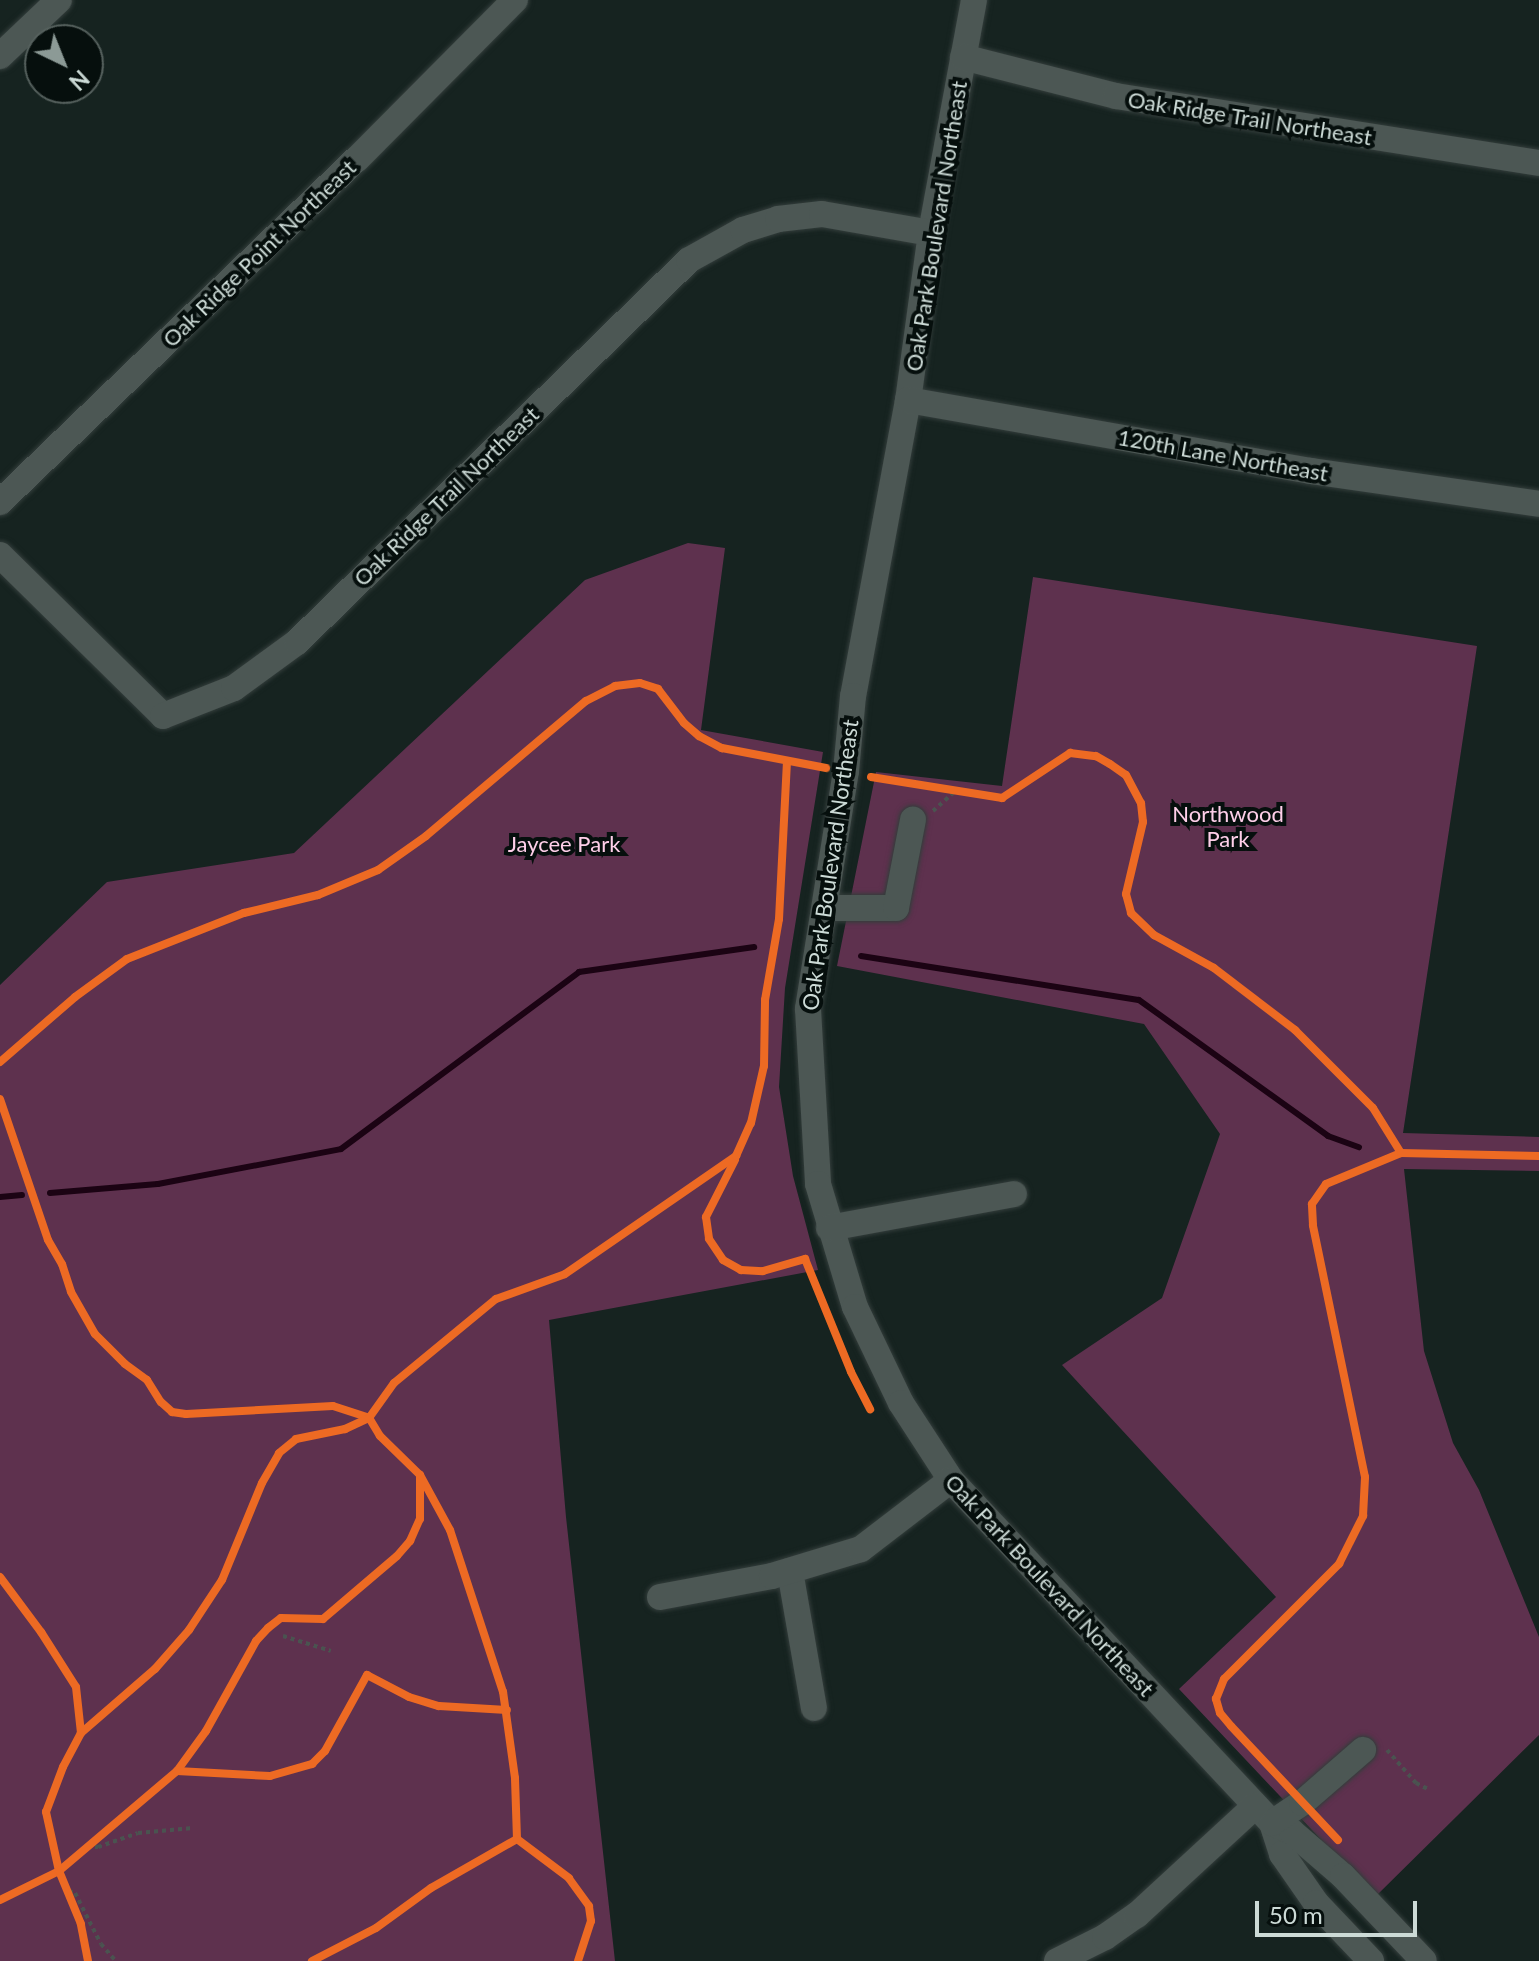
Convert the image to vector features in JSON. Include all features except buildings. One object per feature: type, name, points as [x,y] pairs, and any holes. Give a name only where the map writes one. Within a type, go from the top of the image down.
[{"type":"street","points":[[0,56],[59,0]]},
{"type":"street","name":"Oak Ridge Point Northeast","points":[[0,502],[357,159],[515,0]]},
{"type":"street","name":"Oak Park Boulevard Northeast","points":[[974,0],[931,233],[908,400],[853,696],[846,771],[808,1009],[818,1184],[855,1307],[901,1403],[951,1480],[1264,1814],[1292,1832],[1343,1876],[1424,1961]]},
{"type":"street","name":"Oak Ridge Trail Northeast","points":[[963,57],[1116,96],[1539,163]]},
{"type":"street","name":"Oak Ridge Trail Northeast","points":[[0,555],[163,716],[234,688],[297,642],[689,260],[743,230],[778,219],[822,214],[931,233]]},
{"type":"street","name":"120th Lane Northeast","points":[[908,400],[1311,471],[1539,504]]},
{"type":"street","points":[[825,908],[896,908],[913,820]]},
{"type":"street","points":[[829,1228],[1014,1194]]},
{"type":"street","points":[[660,1597],[790,1571],[861,1549],[951,1480]]},
{"type":"street","points":[[790,1571],[814,1708]]},
{"type":"street","points":[[1057,1961],[1105,1937],[1137,1915],[1264,1814],[1302,1803],[1363,1750]]},
{"type":"street","name":"Oak Park Boulevard Northeast","points":[[1264,1814],[1282,1854],[1316,1903],[1371,1961]]},
{"type":"path","points":[[944,789],[971,794]]},
{"type":"path","points":[[324,1633],[331,1651]]},
{"type":"path","points":[[283,1636],[331,1651],[343,1661]]},
{"type":"path","points":[[1363,1750],[1380,1742],[1416,1783],[1428,1789]]},
{"type":"path","points":[[87,1847],[98,1847],[138,1833],[193,1828]]},
{"type":"path","points":[[76,1855],[109,1830]]},
{"type":"path","points":[[64,1881],[83,1937]]},
{"type":"path","points":[[69,1891],[75,1893],[101,1944],[116,1961]]},
{"type":"green space","name":"Jaycee Park","points":[[688,543],[725,548],[701,730],[823,752],[785,988],[779,1087],[793,1176],[818,1270],[549,1320],[566,1517],[615,1961],[0,1961],[0,985],[107,882],[294,853],[585,580]]},
{"type":"green space","name":"Northwood Park","points":[[1033,577],[1477,646],[1403,1133],[1539,1137],[1539,1171],[1404,1169],[1424,1351],[1453,1443],[1479,1490],[1539,1637],[1539,1735],[1375,1897],[1179,1689],[1276,1597],[1062,1365],[1162,1298],[1220,1134],[1144,1024],[837,966],[876,772],[1002,786]]},
{"type":"waterway","points":[[50,1193],[158,1184],[341,1149],[579,972],[754,947]]},
{"type":"waterway","points":[[861,956],[1139,1000],[1328,1136],[1359,1147]]},
{"type":"waterway","points":[[0,1197],[22,1195]]},
{"type":"cycle path","points":[[0,1062],[75,997],[127,959],[244,913],[318,895],[378,870],[426,836],[586,701],[615,686],[640,683],[658,689],[684,723],[699,736],[722,748],[826,768]]},
{"type":"cycle path","points":[[871,777],[1002,798],[1070,753],[1096,756],[1126,775],[1141,803],[1143,822],[1126,894],[1131,913],[1154,935],[1214,968],[1295,1030],[1373,1108],[1401,1153]]},
{"type":"cycle path","points":[[578,1961],[591,1921],[589,1906],[569,1878],[517,1839],[515,1778],[503,1692],[450,1530],[420,1475],[380,1436],[369,1418],[394,1383],[496,1299],[565,1274],[736,1156],[751,1123],[764,1066],[765,1000],[779,919],[787,761]]},
{"type":"cycle path","points":[[0,1099],[48,1240],[62,1264],[71,1292],[95,1334],[125,1364],[147,1380],[161,1402],[172,1412],[186,1414],[333,1406],[369,1418]]},
{"type":"cycle path","points":[[1338,1840],[1231,1726],[1220,1713],[1216,1699],[1224,1679],[1339,1564],[1363,1516],[1365,1477],[1313,1225],[1312,1204],[1326,1184],[1401,1153],[1539,1156]]},
{"type":"cycle path","points":[[735,1160],[706,1217],[709,1239],[723,1260],[741,1270],[763,1271],[805,1259],[851,1372],[870,1409]]},
{"type":"cycle path","points":[[81,1733],[155,1669],[189,1630],[222,1580],[262,1483],[279,1453],[296,1439],[345,1429],[369,1418]]},
{"type":"cycle path","points":[[88,1961],[81,1924],[59,1871],[177,1771],[206,1731],[256,1641],[268,1628],[281,1618],[323,1619],[397,1556],[410,1541],[420,1519],[420,1475]]},
{"type":"cycle path","points":[[0,1577],[41,1632],[76,1687],[81,1733],[63,1767],[46,1812],[59,1871],[0,1900]]},
{"type":"cycle path","points":[[177,1771],[270,1776],[312,1764],[325,1751],[367,1675],[409,1697],[439,1706],[507,1710]]},
{"type":"cycle path","points":[[312,1961],[376,1928],[431,1888],[517,1839]]}]
